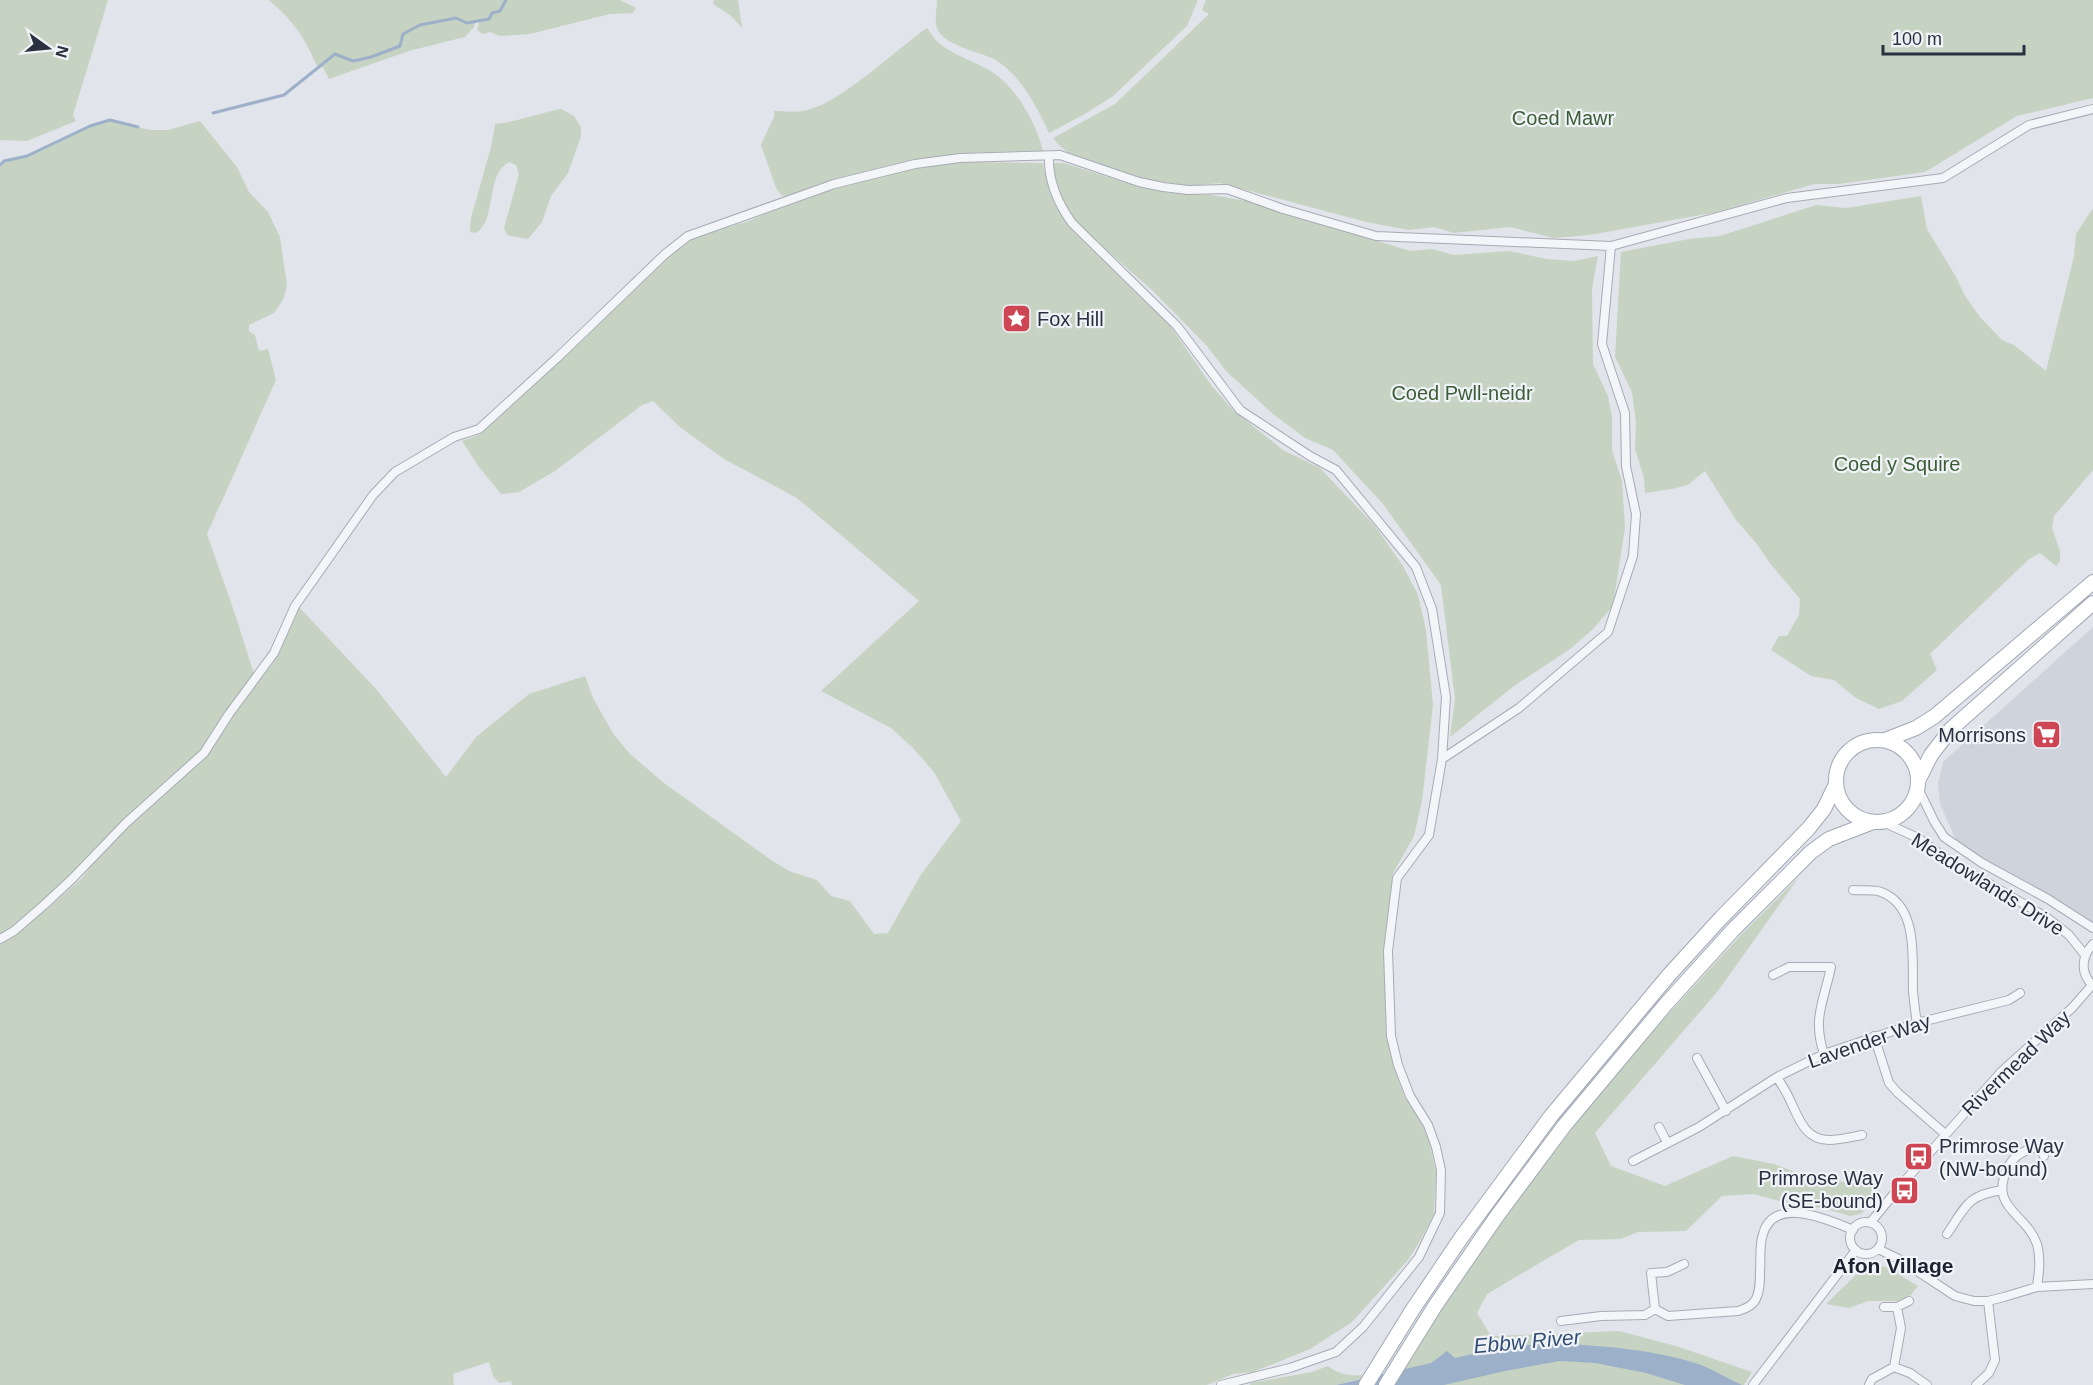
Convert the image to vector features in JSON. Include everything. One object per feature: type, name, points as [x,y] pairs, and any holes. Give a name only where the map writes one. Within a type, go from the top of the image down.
[{"type":"main road","points":[[1885,740],[1916,728],[1935,716],[2093,582]]},
{"type":"main road","points":[[1386,1385],[1497,1215],[1564,1126],[1666,1004],[1732,930],[1811,852],[1829,839],[1899,816],[1906,810],[1913,802],[1930,755],[1951,729],[2093,603]]},
{"type":"main road","points":[[1878,822],[1859,818],[1850,812],[1839,796],[1836,784],[1837,771],[1850,750],[1860,743],[1872,740],[1894,743],[1909,754],[1917,771],[1918,784]]},
{"type":"main road","points":[[1366,1385],[1461,1238],[1551,1116],[1713,926],[1809,828],[1824,809],[1836,784]]},
{"type":"street","points":[[0,939],[14,931],[44,905],[126,823],[204,753],[229,714],[274,653],[295,606],[373,495],[395,472],[454,437],[479,429],[664,255],[688,236],[834,184],[915,164],[960,158],[1060,155],[1139,182],[1162,187],[1188,190],[1227,189],[1284,209],[1376,236],[1611,246],[1787,198],[1942,178],[2029,125],[2093,109]]},
{"type":"street","points":[[1049,156],[1051,184],[1059,206],[1072,223],[1178,326],[1240,410],[1310,456],[1336,470],[1416,567],[1432,609],[1446,697],[1442,759],[1429,835],[1397,878],[1388,951],[1391,1036],[1398,1065],[1410,1096],[1428,1125],[1436,1147],[1441,1170],[1440,1213],[1419,1257],[1364,1327],[1336,1352],[1290,1368],[1221,1385]]},
{"type":"street","points":[[1442,759],[1519,708],[1608,632],[1612,621],[1633,556],[1636,514],[1626,466],[1625,413],[1602,344],[1611,246]]},
{"type":"street","name":"Meadowlands Drive","points":[[1918,784],[1934,821],[1944,837],[1967,854],[2048,899],[2093,928]]},
{"type":"street","name":"Meadowlands Drive","points":[[1878,822],[1918,838],[1947,859],[2046,917],[2069,935],[2085,955]]},
{"type":"street","points":[[1853,890],[1880,891],[1896,902],[1907,919],[1912,933],[1917,1023]]},
{"type":"street","points":[[2093,944],[2085,955],[2084,972],[2093,986]]},
{"type":"street","points":[[1773,975],[1789,967],[1831,967],[1817,1026],[1824,1053]]},
{"type":"street","name":"Rivermead Way","points":[[1853,1230],[1861,1224],[1870,1223],[2001,1072],[2093,986]]},
{"type":"street","name":"Lavender Way","points":[[1633,1161],[1726,1111],[1777,1077],[1824,1053],[1917,1023],[2009,1000],[2020,993]]},
{"type":"street","points":[[1874,1036],[1889,1083],[1945,1134]]},
{"type":"street","points":[[1697,1058],[1726,1111]]},
{"type":"street","points":[[1777,1077],[1805,1130],[1812,1136],[1828,1140],[1862,1135]]},
{"type":"street","points":[[1659,1127],[1667,1142]]},
{"type":"street","points":[[2037,1287],[2039,1266],[2037,1245],[2030,1231],[2006,1204],[2002,1190],[2003,1178],[2011,1162],[2027,1149],[2039,1147],[2044,1156]]},
{"type":"street","points":[[1947,1234],[1970,1200],[1981,1194],[2002,1190]]},
{"type":"street","points":[[1655,1309],[1668,1316],[1738,1311],[1747,1308],[1755,1301],[1759,1287],[1763,1233],[1772,1219],[1782,1213],[1821,1216],[1853,1230],[1850,1240],[1856,1250],[1868,1254],[1878,1249],[1882,1238],[1878,1228],[1870,1223]]},
{"type":"street","points":[[1878,1249],[1899,1259],[1955,1296],[1974,1301],[1988,1301],[2037,1287],[2093,1284]]},
{"type":"street","points":[[1753,1385],[1856,1250]]},
{"type":"street","points":[[1641,1272],[1667,1272],[1684,1264]]},
{"type":"street","points":[[1651,1273],[1655,1309]]},
{"type":"street","points":[[1884,1307],[1897,1307],[1909,1300]]},
{"type":"street","points":[[1976,1385],[1989,1373],[1995,1360],[1988,1301]]},
{"type":"street","points":[[1894,1367],[1901,1328],[1897,1307]]},
{"type":"street","points":[[1561,1321],[1601,1316],[1645,1315],[1655,1309]]},
{"type":"street","points":[[1869,1385],[1872,1379],[1894,1367],[1910,1373],[1927,1385]]},
{"type":"shaded area","points":[[2093,627],[2093,928],[1960,849],[1940,804],[1938,784],[1943,762]]},
{"type":"green space","points":[[0,0],[108,0],[73,115],[76,121],[27,141],[0,140]]},
{"type":"green space","points":[[269,0],[620,0],[636,8],[633,13],[610,14],[530,34],[500,36],[490,32],[483,34],[477,30],[480,20],[476,21],[465,37],[409,51],[329,79],[323,67],[318,68],[298,31]]},
{"type":"green space","points":[[714,0],[738,0],[742,28],[730,15],[713,4]]},
{"type":"green space","points":[[937,0],[1198,0],[1187,26],[1113,96],[1049,133],[1033,102],[1012,73],[994,59],[956,45],[943,37],[937,29]]},
{"type":"green space","name":"Coed Mawr","points":[[1206,0],[2093,0],[2093,98],[2017,116],[1925,172],[1839,184],[1814,184],[1717,212],[1590,235],[1554,238],[1510,227],[1454,233],[1434,227],[1409,230],[1366,222],[1220,183],[1192,186],[1141,179],[1070,154],[1060,146],[1053,138],[1115,104],[1209,14],[1202,10]]},
{"type":"green space","points":[[927,28],[944,47],[989,70],[1007,85],[1030,117],[1043,151],[970,153],[926,158],[865,172],[786,196],[781,195],[776,188],[761,145],[774,117],[774,111],[803,111],[835,98]]},
{"type":"green space","points":[[561,109],[574,116],[581,127],[581,136],[568,173],[551,196],[542,222],[528,239],[507,235],[504,228],[519,174],[516,165],[509,162],[497,176],[487,219],[476,233],[470,232],[471,218],[491,147],[495,124]]},
{"type":"green space","points":[[110,120],[150,130],[168,130],[200,121],[237,167],[249,192],[268,212],[280,237],[287,286],[283,300],[274,313],[249,325],[249,331],[255,335],[259,351],[268,349],[276,380],[207,534],[254,674],[205,747],[19,924],[0,936],[0,165],[48,148]]},
{"type":"green space","points":[[955,162],[1043,163],[1056,207],[1074,232],[1169,324],[1211,385],[1233,410],[1283,450],[1320,468],[1375,526],[1403,566],[1418,595],[1426,630],[1433,705],[1422,801],[1414,836],[1393,873],[1384,960],[1391,1057],[1404,1096],[1420,1121],[1429,1141],[1436,1172],[1434,1214],[1408,1260],[1352,1322],[1310,1349],[1253,1372],[1233,1374],[1207,1385],[512,1385],[511,1381],[499,1383],[493,1376],[489,1362],[453,1374],[454,1385],[0,1385],[0,944],[10,939],[82,878],[102,852],[139,815],[203,760],[238,706],[273,664],[299,607],[376,689],[446,777],[476,737],[529,694],[585,676],[593,698],[614,735],[630,754],[664,783],[771,860],[789,871],[817,880],[831,896],[850,901],[874,934],[888,933],[920,876],[961,821],[934,772],[912,747],[891,728],[821,691],[919,601],[797,498],[724,459],[681,428],[653,401],[642,405],[555,471],[519,492],[501,494],[462,441],[479,435],[586,337],[669,254],[690,238],[749,221],[775,209],[831,190],[916,166]]},
{"type":"green space","name":"Coed Pwll-neidr","points":[[1051,163],[1064,163],[1123,182],[1168,193],[1211,195],[1247,201],[1410,251],[1432,249],[1454,255],[1509,251],[1547,259],[1574,261],[1598,256],[1592,289],[1593,364],[1608,396],[1612,417],[1612,450],[1622,481],[1625,527],[1613,606],[1593,629],[1570,649],[1514,686],[1450,737],[1455,699],[1441,585],[1383,504],[1333,450],[1305,438],[1273,414],[1226,371],[1207,346],[1152,290],[1077,224],[1065,208],[1059,194]]},
{"type":"green space","name":"Coed y Squire","points":[[1921,196],[1927,229],[1965,296],[1980,317],[2002,340],[2014,345],[2046,371],[2074,256],[2076,234],[2093,208],[2093,470],[2054,516],[2052,528],[2060,551],[2060,561],[2056,566],[2040,553],[2029,559],[1930,654],[1937,670],[1902,701],[1879,709],[1856,698],[1834,680],[1811,676],[1771,650],[1779,636],[1787,636],[1799,615],[1800,599],[1736,520],[1705,471],[1688,485],[1645,493],[1644,478],[1635,449],[1636,423],[1632,392],[1615,357],[1621,252],[1689,239],[1720,236],[1816,205],[1846,208]]},
{"type":"green space","points":[[1799,877],[1718,991],[1595,1133],[1611,1166],[1665,1186],[1733,1156],[1774,1164],[1818,1181],[1869,1184],[1878,1188],[1882,1194],[1860,1214],[1850,1216],[1753,1194],[1722,1196],[1686,1231],[1638,1232],[1621,1239],[1579,1240],[1487,1294],[1477,1313],[1491,1336],[1619,1331],[1676,1346],[1752,1372],[1744,1385],[1386,1385],[1497,1215],[1555,1151],[1609,1081],[1673,1009],[1740,936]]},
{"type":"green space","points":[[1872,1265],[1887,1267],[1918,1286],[1911,1295],[1897,1301],[1868,1301],[1849,1308],[1826,1304],[1861,1270]]},
{"type":"green space","points":[[1328,1366],[1346,1375],[1380,1374],[1336,1385],[1250,1385],[1312,1372]]},
{"type":"water","points":[[1555,1343],[1661,1354],[1695,1363],[1742,1385],[1685,1385],[1646,1373],[1595,1363],[1560,1361],[1444,1385],[1336,1385],[1431,1363],[1447,1351],[1455,1358],[1502,1347]]},
{"type":"waterway","points":[[213,113],[284,95],[335,54],[353,61],[400,46],[403,34],[420,25],[456,18],[467,23],[489,19],[492,13],[500,11],[506,0]]},
{"type":"waterway","points":[[0,165],[4,161],[27,156],[90,126],[110,120],[138,127]]},
{"type":"place","name":"Fox Hill","points":[[1016,319]]},
{"type":"place","name":"Morrisons","points":[[2047,735]]},
{"type":"place","name":"Primrose Way (NW-bound)","points":[[1918,1157]]},
{"type":"place","name":"Primrose Way (SE-bound)","points":[[1904,1190]]},
{"type":"district","name":"Afon Village","points":[[1893,1265]]},
{"type":"water label","name":"Ebbw River","points":[[1527,1341]]}]
